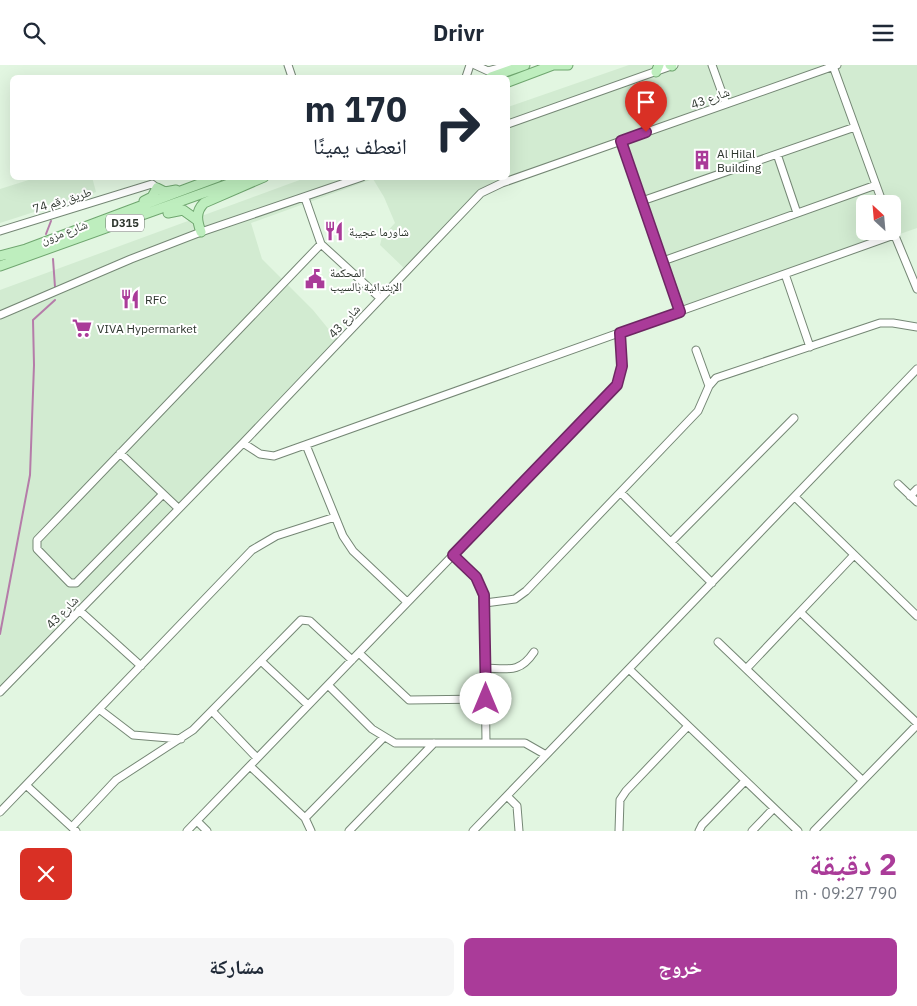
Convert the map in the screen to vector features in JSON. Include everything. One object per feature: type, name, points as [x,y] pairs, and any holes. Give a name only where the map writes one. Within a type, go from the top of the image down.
[{"type":"main road","points":[[496,75],[524,65]]},
{"type":"main road","points":[[510,81],[554,65],[568,65]]},
{"type":"main road","points":[[119,215],[129,207],[152,197],[158,188],[165,192],[171,191],[203,180]]},
{"type":"main road","name":"شارع مزون","points":[[0,256],[119,215],[210,180]]},
{"type":"main road","name":"شارع مزون","points":[[0,266],[101,232],[240,180]]},
{"type":"main road","points":[[197,220],[200,208],[206,201],[257,180]]},
{"type":"main road","points":[[101,232],[119,231],[179,210],[186,211],[197,220],[201,232]]},
{"type":"street","points":[[475,65],[488,71],[510,65]]},
{"type":"street","points":[[510,123],[658,68],[672,65]]},
{"type":"street","points":[[712,65],[726,104]]},
{"type":"street","points":[[835,66],[880,195]]},
{"type":"street","name":"شارع 43","points":[[0,692],[243,443],[481,193],[496,185],[835,66]]},
{"type":"street","points":[[642,201],[855,127]]},
{"type":"street","points":[[621,141],[680,312]]},
{"type":"street","points":[[777,154],[797,213]]},
{"type":"street","points":[[0,315],[96,273],[201,232],[353,180]]},
{"type":"street","name":"طريق رقم 74","points":[[0,231],[152,184],[158,188]]},
{"type":"street","points":[[663,261],[876,185]]},
{"type":"street","points":[[305,197],[321,245],[380,298]]},
{"type":"street","points":[[243,443],[266,456],[274,456],[680,312],[875,240]]},
{"type":"street","points":[[896,240],[917,289]]},
{"type":"street","points":[[163,494],[76,583],[70,583],[37,551],[35,543],[321,245]]},
{"type":"street","points":[[785,274],[810,347]]},
{"type":"street","points":[[486,603],[515,599],[526,591],[698,411],[709,386],[716,378],[880,323],[917,327]]},
{"type":"street","points":[[187,831],[617,385],[622,366],[620,333]]},
{"type":"street","points":[[696,350],[709,386]]},
{"type":"street","points":[[473,831],[917,369]]},
{"type":"street","points":[[671,542],[794,418]]},
{"type":"street","points":[[306,445],[343,536],[353,551],[408,602]]},
{"type":"street","points":[[120,453],[178,508]]},
{"type":"street","points":[[898,484],[917,502]]},
{"type":"street","points":[[910,496],[917,489]]},
{"type":"street","points":[[621,493],[712,583]]},
{"type":"street","points":[[795,497],[916,612]]},
{"type":"street","points":[[0,812],[252,550],[276,536],[335,517]]},
{"type":"street","points":[[453,555],[476,577],[486,603],[486,742]]},
{"type":"street","points":[[747,668],[854,555]]},
{"type":"street","points":[[79,610],[141,666]]},
{"type":"street","points":[[800,612],[917,724],[814,831]]},
{"type":"street","points":[[63,831],[72,828],[116,780],[181,739],[212,711],[300,620],[306,619],[352,660]]},
{"type":"street","points":[[718,641],[862,780]]},
{"type":"street","points":[[486,668],[517,668],[525,663],[534,652]]},
{"type":"street","points":[[358,653],[409,700],[486,699]]},
{"type":"street","points":[[260,661],[308,705]]},
{"type":"street","points":[[629,669],[798,831]]},
{"type":"street","points":[[328,685],[384,737],[395,743],[525,743],[546,755]]},
{"type":"street","points":[[99,709],[133,735],[181,739]]},
{"type":"street","points":[[212,711],[258,758]]},
{"type":"street","points":[[619,831],[620,800],[626,791],[688,726]]},
{"type":"street","points":[[305,818],[384,737]]},
{"type":"street","points":[[349,831],[434,743]]},
{"type":"street","points":[[250,766],[305,818],[311,831]]},
{"type":"street","points":[[699,831],[702,825],[746,781]]},
{"type":"street","points":[[26,785],[72,828]]},
{"type":"street","points":[[507,796],[517,805],[519,831]]},
{"type":"street","points":[[752,831],[774,808]]},
{"type":"street","points":[[197,821],[207,831]]},
{"type":"shaded area","points":[[629,65],[917,65],[917,228],[901,234],[901,195],[856,195],[856,240],[883,240],[681,312],[621,142],[502,183],[476,197],[404,268],[380,245],[382,237],[395,223],[384,197],[374,180],[510,180],[510,106]]},
{"type":"shaded area","points":[[29,180],[93,180],[96,192],[0,223],[0,189]]},
{"type":"shaded area","points":[[300,180],[370,180],[251,223],[262,259],[313,310],[339,342],[0,692],[0,290]]},
{"type":"waterway","points":[[46,234],[51,221]]},
{"type":"waterway","points":[[53,259],[55,287]]},
{"type":"waterway","points":[[0,634],[30,475],[34,365],[33,320],[55,300]]},
{"type":"place","name":"Al Hilal Building","points":[[702,160]]},
{"type":"place","name":"شاورما عجيبة","points":[[334,231]]},
{"type":"place","name":"المحكمة الإبتدائية بالسيب","points":[[315,279]]},
{"type":"place","name":"RFC","points":[[130,299]]},
{"type":"place","name":"VIVA Hypermarket","points":[[82,328]]},
{"type":"route","points":[[486,699],[486,603],[481,585],[476,577],[453,555],[617,385],[622,366],[620,333],[680,312],[621,141],[646,132]]}]
